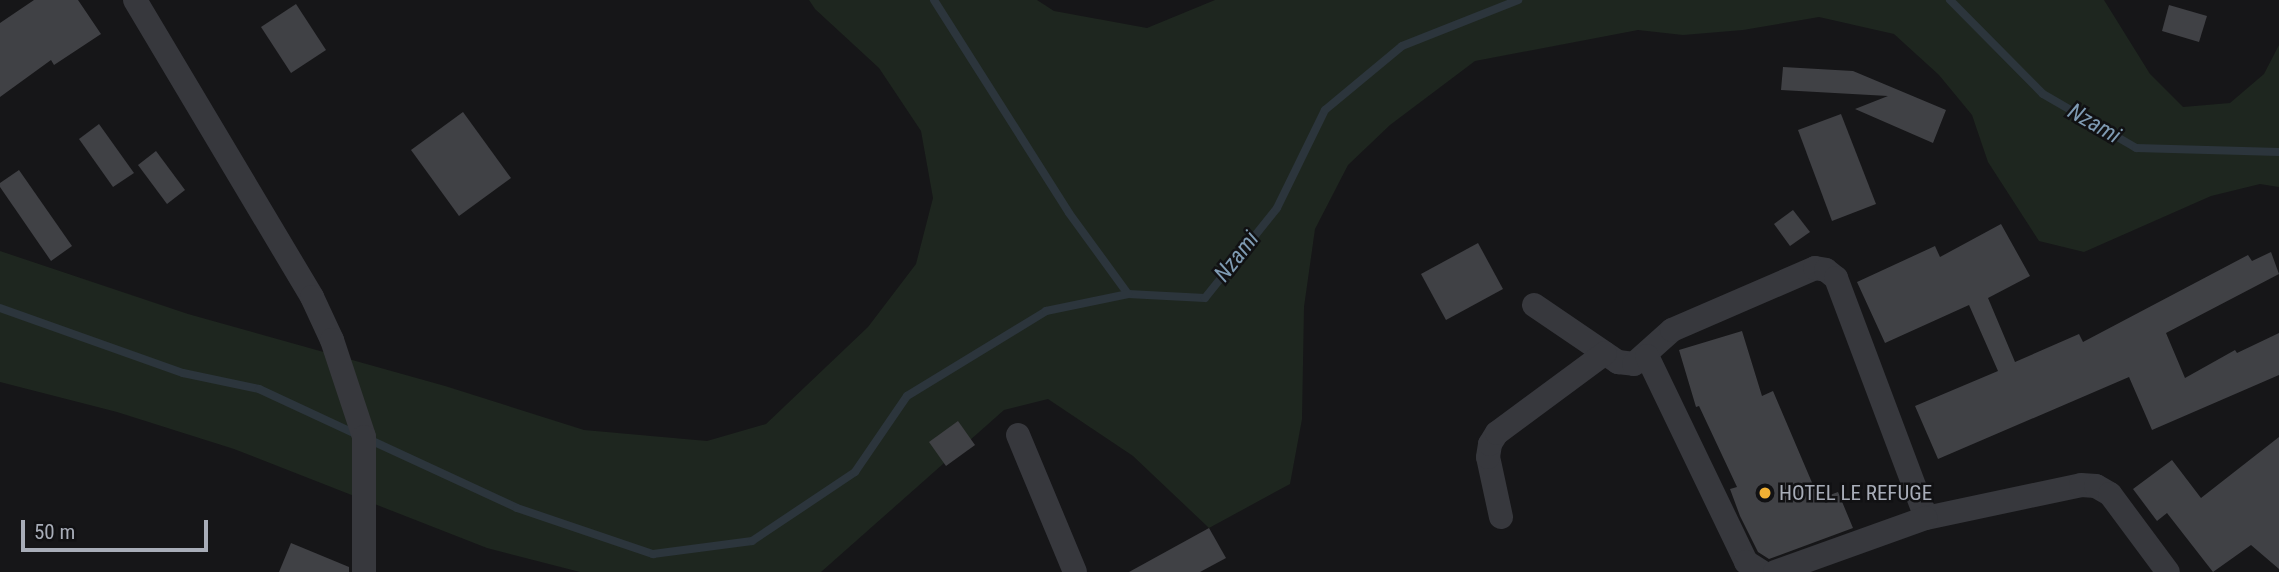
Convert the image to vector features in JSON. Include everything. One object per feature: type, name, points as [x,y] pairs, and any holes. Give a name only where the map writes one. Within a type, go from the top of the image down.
[{"type":"street","points":[[135,0],[312,298],[332,340],[364,437],[364,572]]},
{"type":"street","points":[[1534,305],[1627,365],[1647,356],[1672,330],[1815,268],[1826,270],[1836,278],[1926,518]]},
{"type":"street","points":[[1501,517],[1488,457],[1490,444],[1497,433],[1605,353]]},
{"type":"street","points":[[1647,356],[1746,562],[1762,572]]},
{"type":"street","points":[[1018,435],[1075,572]]},
{"type":"street","points":[[1774,572],[1926,518],[2068,488],[2096,486],[2110,494],[2168,572]]},
{"type":"shaded area","points":[[809,0],[1037,0],[1054,11],[1147,28],[1215,0],[2104,0],[2150,74],[2183,107],[2230,103],[2264,74],[2279,45],[2279,187],[2260,184],[2211,196],[2084,252],[2039,241],[1988,162],[1972,115],[1939,75],[1894,34],[1819,17],[1743,30],[1683,35],[1638,30],[1475,61],[1390,125],[1348,165],[1315,229],[1304,307],[1302,419],[1290,484],[1209,528],[1133,456],[1048,399],[1004,410],[821,572],[580,572],[487,548],[234,449],[117,412],[0,382],[0,251],[188,314],[445,386],[584,430],[707,441],[766,424],[868,327],[916,264],[933,198],[921,131],[879,68],[815,9]]},
{"type":"building","points":[[34,0],[78,0],[101,34],[54,65],[51,60],[0,97],[0,23]]},
{"type":"building","points":[[296,4],[326,50],[291,73],[261,27]]},
{"type":"building","points":[[2169,5],[2207,16],[2199,42],[2162,31]]},
{"type":"building","points":[[1783,67],[1853,71],[1946,110],[1933,143],[1855,109],[1888,96],[1781,90]]},
{"type":"building","points":[[463,112],[511,178],[459,216],[411,150]]},
{"type":"building","points":[[1841,114],[1876,204],[1832,221],[1798,130]]},
{"type":"building","points":[[99,124],[134,173],[113,187],[79,139]]},
{"type":"building","points":[[156,151],[185,190],[167,204],[138,165]]},
{"type":"building","points":[[19,170],[72,246],[51,261],[0,187],[0,183]]},
{"type":"building","points":[[1793,210],[1810,232],[1790,246],[1774,224]]},
{"type":"building","points":[[2001,224],[2030,276],[1988,298],[2015,362],[2079,334],[2083,342],[2248,255],[2252,261],[2271,252],[2279,274],[2166,333],[2185,378],[2235,350],[2237,353],[2279,333],[2279,375],[2152,430],[2129,377],[1938,459],[1915,406],[1998,371],[1969,305],[1885,343],[1857,282],[1935,246],[1940,257]]},
{"type":"building","points":[[1478,243],[1503,289],[1446,320],[1421,274]]},
{"type":"building","points":[[1742,331],[1762,396],[1773,391],[1819,499],[1838,492],[1853,528],[1769,559],[1758,552],[1740,516],[1730,489],[1737,487],[1699,406],[1696,407],[1679,350]]},
{"type":"building","points":[[958,421],[975,445],[946,466],[929,442]]},
{"type":"building","points":[[2279,437],[2279,569],[2251,545],[2213,572],[2167,513],[2157,521],[2133,489],[2172,460],[2201,498]]},
{"type":"building","points":[[1209,528],[1226,558],[1200,572],[1129,572]]},
{"type":"building","points":[[291,543],[349,567],[349,572],[279,572]]},
{"type":"waterway","name":"Nzami","points":[[934,0],[1069,213],[1128,294],[1205,298],[1277,208],[1325,110],[1402,46],[1518,0]]},
{"type":"waterway","name":"Nzami","points":[[1950,0],[2043,94],[2136,148],[2279,152]]},
{"type":"waterway","points":[[368,439],[517,508],[653,554],[752,541],[855,472],[907,396],[1046,311],[1128,294]]},
{"type":"waterway","points":[[0,308],[183,373],[259,389],[356,434]]},
{"type":"place","name":"HOTEL LE REFUGE","points":[[1765,493]]}]
